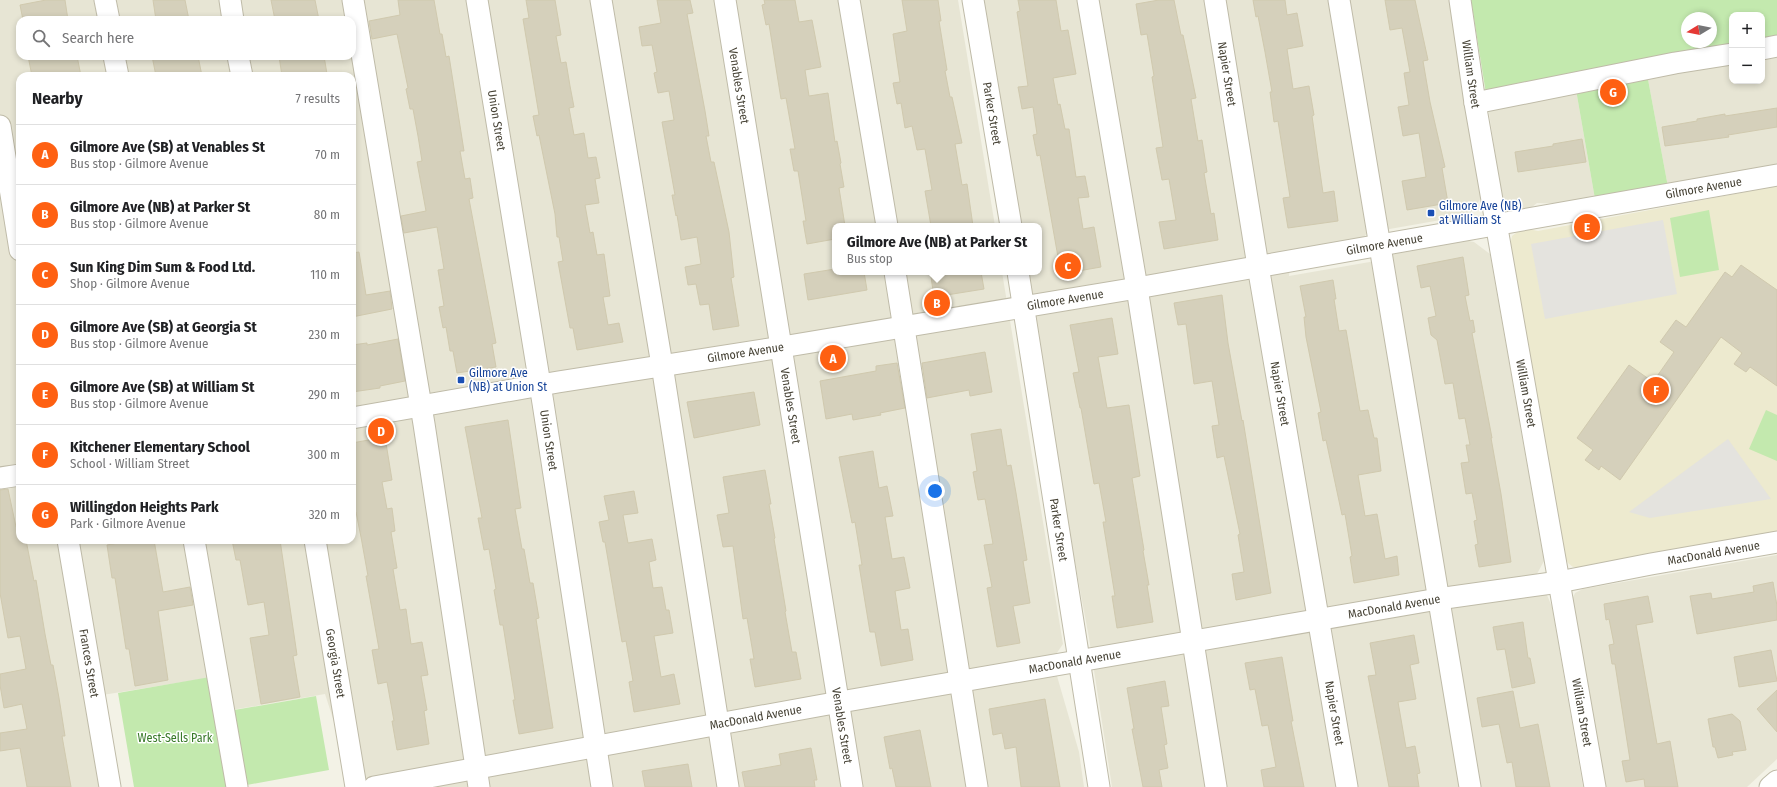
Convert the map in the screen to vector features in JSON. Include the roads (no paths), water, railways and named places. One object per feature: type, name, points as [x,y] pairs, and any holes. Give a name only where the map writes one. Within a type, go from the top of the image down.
[{"type":"street","points":[[105,0],[108,16]]},
{"type":"street","points":[[230,0],[232,16]]},
{"type":"street","points":[[353,0],[356,16]]},
{"type":"street","name":"Union Street","points":[[477,0],[540,385],[602,787]]},
{"type":"street","points":[[601,0],[662,365],[728,787]]},
{"type":"street","name":"Venables Street","points":[[725,0],[852,787]]},
{"type":"street","points":[[849,0],[886,223]]},
{"type":"street","name":"Parker Street","points":[[973,0],[1010,223]]},
{"type":"street","points":[[1088,0],[1194,642],[1216,787]]},
{"type":"street","name":"Napier Street","points":[[1215,0],[1258,266],[1347,787]]},
{"type":"street","points":[[1339,0],[1470,787]]},
{"type":"street","name":"William Street","points":[[1460,0],[1475,103],[1595,787]]},
{"type":"street","points":[[356,18],[421,406],[477,778]]},
{"type":"street","points":[[1765,48],[1777,46]]},
{"type":"street","points":[[1475,103],[1675,63],[1729,54]]},
{"type":"street","points":[[115,60],[117,72]]},
{"type":"street","points":[[239,60],[241,72]]},
{"type":"street","points":[[0,126],[16,225]]},
{"type":"street","name":"Gilmore Avenue","points":[[356,417],[540,385],[782,347],[1136,288],[1777,175]]},
{"type":"street","points":[[896,275],[977,787]]},
{"type":"street","name":"Parker Street","points":[[1019,275],[1099,787]]},
{"type":"street","points":[[0,478],[16,476]]},
{"type":"street","name":"MacDonald Avenue","points":[[374,787],[477,778],[596,747],[718,724],[1438,599],[1559,582],[1777,542]]},
{"type":"street","name":"Frances Street","points":[[69,544],[110,787]]},
{"type":"street","points":[[195,544],[237,787]]},
{"type":"street","name":"Georgia Street","points":[[316,544],[356,787]]},
{"type":"street","points":[[1770,787],[1777,781]]},
{"type":"place","name":"Willingdon Heights Park","points":[[1613,92]]},
{"type":"place","name":"Gilmore Ave (NB) at William St","points":[[1431,213]]},
{"type":"place","name":"Gilmore Ave (SB) at William St","points":[[1587,227]]},
{"type":"place","name":"Sun King Dim Sum & Food Ltd.","points":[[1068,266]]},
{"type":"place","name":"Gilmore Ave (NB) at Parker St","points":[[937,303]]},
{"type":"place","name":"Gilmore Ave (SB) at Venables St","points":[[833,358]]},
{"type":"place","name":"Gilmore Ave (NB) at Union St","points":[[461,380]]},
{"type":"place","name":"Kitchener Elementary School","points":[[1656,390]]},
{"type":"place","name":"Gilmore Ave (SB) at Georgia St","points":[[381,431]]},
{"type":"park label","name":"West-Sells Park","points":[[175,738]]}]
